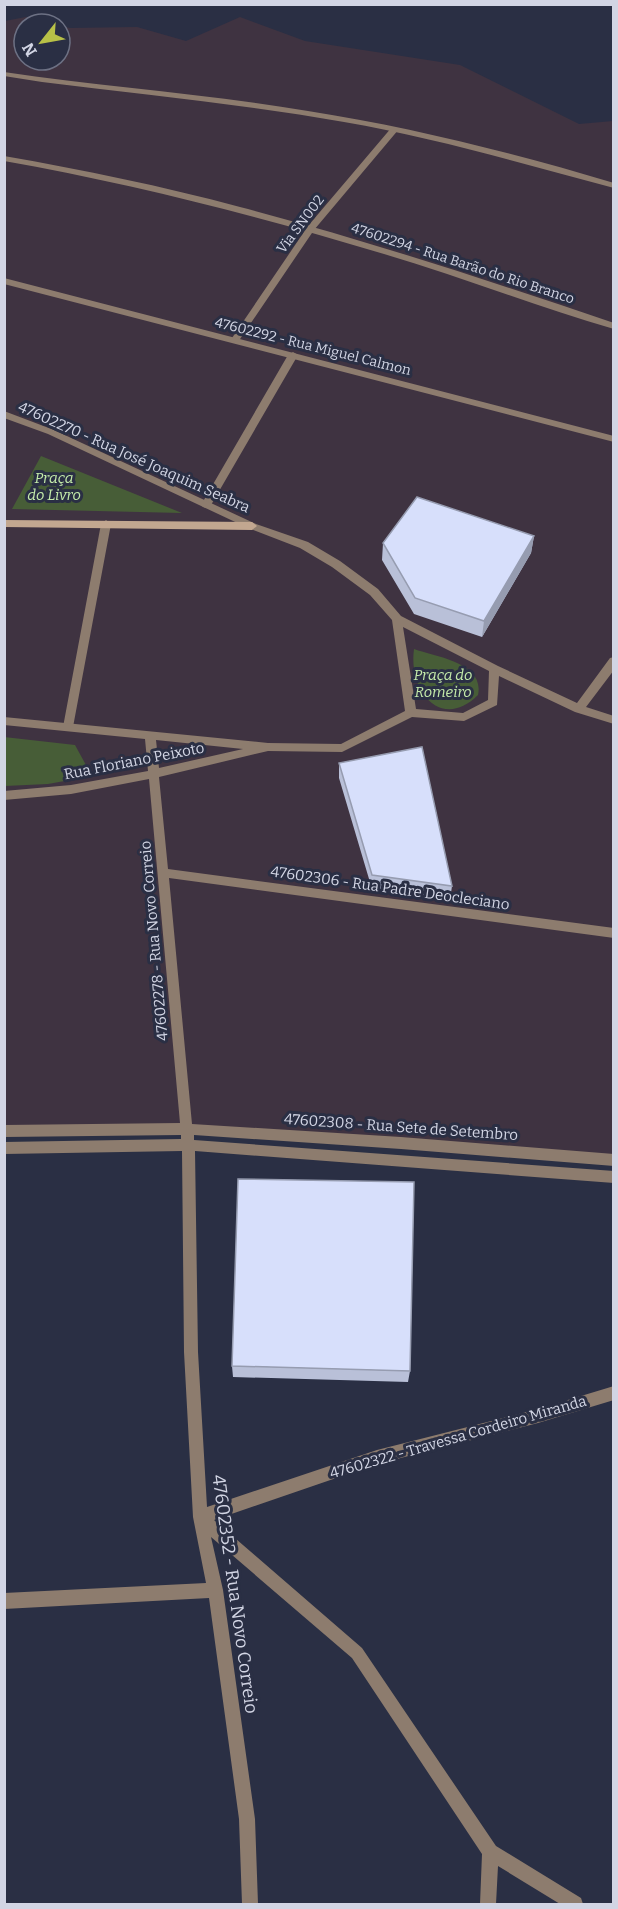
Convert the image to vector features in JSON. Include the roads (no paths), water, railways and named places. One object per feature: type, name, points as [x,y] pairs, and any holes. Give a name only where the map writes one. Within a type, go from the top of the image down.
[{"type":"street","points":[[4,74],[75,86],[256,106],[395,129],[553,167],[614,186]]},
{"type":"street","name":"Via SN002","points":[[235,340],[307,227],[395,129]]},
{"type":"street","name":"47602294 - Rua Barão do Rio Branco","points":[[4,158],[90,172],[307,227],[614,326]]},
{"type":"street","name":"47602292 - Rua Miguel Calmon","points":[[4,281],[614,439]]},
{"type":"street","points":[[206,505],[293,355]]},
{"type":"street","name":"47602270 - Rua José Joaquim Seabra","points":[[4,414],[51,432],[252,526],[304,545],[336,564],[374,592],[397,618]]},
{"type":"street","points":[[4,523],[252,526]]},
{"type":"street","points":[[68,727],[106,524]]},
{"type":"street","points":[[397,618],[411,712],[464,717],[493,702],[494,669]]},
{"type":"street","points":[[397,618],[494,669],[579,709],[614,720]]},
{"type":"street","points":[[579,709],[614,661]]},
{"type":"street","name":"Rua Floriano Peixoto","points":[[4,721],[268,747],[342,748],[411,712]]},
{"type":"street","name":"47602278 - Rua Novo Correio","points":[[150,735],[188,1145]]},
{"type":"street","name":"Rua Floriano Peixoto","points":[[4,796],[46,794],[154,775],[268,747]]},
{"type":"street","name":"47602306 - Rua Padre Deocleciano","points":[[164,873],[614,933]]},
{"type":"street","name":"47602308 - Rua Sete de Setembro","points":[[4,1131],[186,1129],[614,1160]]},
{"type":"street","points":[[4,1148],[188,1145],[614,1177]]},
{"type":"street","name":"47602352 - Rua Novo Correio","points":[[188,1145],[190,1352],[200,1516],[215,1590],[247,1819],[250,1905]]},
{"type":"street","name":"47602322 - Travessa Cordeiro Miranda","points":[[200,1516],[377,1457],[538,1416],[614,1393]]},
{"type":"street","points":[[200,1516],[357,1653],[490,1852],[575,1905]]},
{"type":"street","points":[[4,1601],[215,1590]]},
{"type":"street","points":[[488,1905],[490,1852]]},
{"type":"park label","name":"Praça do Livro","points":[[54,486]]},
{"type":"park label","name":"Praça do Romeiro","points":[[443,684]]}]
